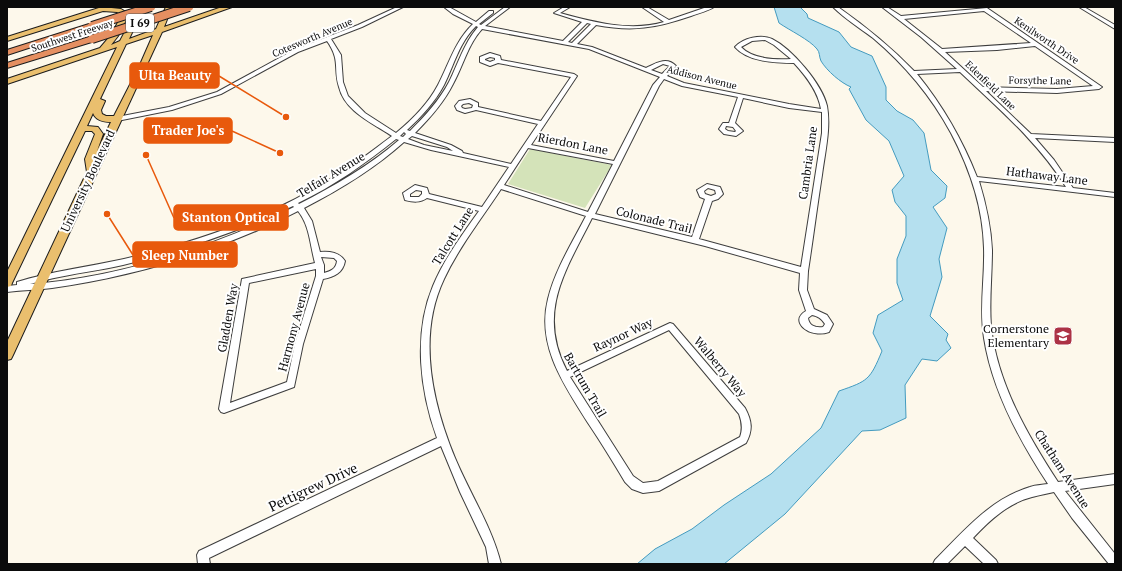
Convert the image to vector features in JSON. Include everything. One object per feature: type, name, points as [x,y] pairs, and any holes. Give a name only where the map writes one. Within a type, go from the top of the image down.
[{"type":"highway","name":"Southwest Freeway","points":[[7,53],[151,7]]},
{"type":"highway","name":"Southwest Freeway","points":[[7,66],[189,7]]},
{"type":"main road","points":[[7,283],[32,235],[122,43],[141,7]]},
{"type":"main road","name":"University Boulevard","points":[[7,355],[40,281],[143,67],[169,7]]},
{"type":"main road","points":[[180,7],[178,11],[181,14],[201,17]]},
{"type":"main road","points":[[7,82],[229,7]]},
{"type":"main road","points":[[7,39],[106,8],[119,10],[126,14],[113,39],[102,50]]},
{"type":"main road","points":[[86,55],[102,56],[114,60]]},
{"type":"main road","points":[[103,84],[105,90],[97,110],[98,114],[104,119],[117,119]]},
{"type":"main road","points":[[83,128],[96,129],[99,134],[90,159],[92,174]]},
{"type":"street","name":"Cotesworth Avenue","points":[[117,119],[170,109],[219,93],[270,64],[401,7]]},
{"type":"street","name":"Addison Avenue","points":[[446,7],[454,14],[481,25],[574,44],[605,53],[682,84],[824,111]]},
{"type":"street","name":"Telfair Avenue","points":[[7,288],[40,281],[58,284],[115,272],[187,253],[255,228],[296,205],[348,172],[396,137],[422,111],[437,91],[457,48],[499,7]]},
{"type":"street","name":"Telfair Avenue","points":[[296,205],[316,199],[366,168],[404,140],[435,108],[447,91],[472,37],[481,25],[508,7]]},
{"type":"street","points":[[568,7],[556,13],[618,27],[651,26],[668,22],[712,7]]},
{"type":"street","points":[[644,7],[668,22]]},
{"type":"street","name":"Chatham Avenue","points":[[835,7],[871,34],[910,70],[930,95],[947,121],[976,179],[983,209],[988,247],[985,302],[986,328],[991,352],[1009,404],[1031,449],[1056,487],[1115,563]]},
{"type":"street","name":"Edenfield Lane","points":[[884,7],[900,18],[957,65],[1031,136],[1049,156],[1071,190]]},
{"type":"street","points":[[1081,7],[1115,27]]},
{"type":"street","name":"Kenilworth Drive","points":[[900,18],[985,9],[1100,87]]},
{"type":"street","points":[[565,42],[586,21]]},
{"type":"street","points":[[574,44],[595,23]]},
{"type":"street","points":[[328,39],[336,48],[339,57],[341,84],[344,94],[360,113],[396,137],[404,140],[442,151],[513,166]]},
{"type":"street","name":"Cambria Lane","points":[[794,61],[780,61],[748,55],[742,53],[738,48],[740,44],[754,39],[765,39],[773,42],[794,61],[817,89],[822,100],[825,133],[804,271],[803,290],[811,312]]},
{"type":"street","points":[[941,51],[1037,44]]},
{"type":"street","name":"Talcott Lane","points":[[495,564],[491,546],[443,440],[429,396],[425,360],[426,332],[431,304],[440,279],[452,255],[574,76],[498,61]]},
{"type":"street","name":"Bartrum Trail","points":[[647,70],[662,62],[673,66],[656,85],[557,281],[549,307],[550,336],[554,355],[564,376],[629,479],[636,485],[643,488],[659,486],[743,440],[747,433],[748,426]]},
{"type":"street","points":[[910,70],[957,65]]},
{"type":"street","points":[[910,70],[962,70]]},
{"type":"street","name":"Forsythe Lane","points":[[981,89],[1057,91],[1100,87]]},
{"type":"street","points":[[732,124],[741,96]]},
{"type":"street","points":[[476,108],[542,123]]},
{"type":"street","points":[[402,131],[449,146],[466,155]]},
{"type":"street","points":[[1031,136],[1115,140]]},
{"type":"street","name":"Rierdon Lane","points":[[526,146],[616,163]]},
{"type":"street","name":"Hathaway Lane","points":[[976,179],[1115,195]]},
{"type":"street","name":"Colonade Trail","points":[[499,186],[590,216],[694,241],[804,271]]},
{"type":"street","points":[[426,195],[483,210]]},
{"type":"street","points":[[694,241],[708,198]]},
{"type":"street","name":"Harmony Avenue","points":[[224,409],[291,384],[299,344],[320,276],[320,265],[312,228],[307,218],[296,205]]},
{"type":"street","name":"Harmony Avenue","points":[[317,255],[330,254],[339,258],[341,261],[340,268],[336,272],[320,276]]},
{"type":"street","name":"Gladden Way","points":[[224,409],[245,281],[320,265]]},
{"type":"street","name":"Raynor Way","points":[[564,376],[670,326]]},
{"type":"street","name":"Walberry Way","points":[[670,326],[742,412],[748,426]]},
{"type":"street","name":"Pettigrew Drive","points":[[204,564],[203,555],[443,440]]},
{"type":"street","points":[[939,564],[986,517],[1008,502],[1030,492],[1115,479]]},
{"type":"street","points":[[964,538],[992,564]]},
{"type":"green space","points":[[530,149],[612,165],[585,208],[508,184]]},
{"type":"water","points":[[774,7],[800,7],[807,14],[808,18],[839,32],[851,47],[872,56],[886,87],[886,100],[897,111],[913,120],[924,133],[931,170],[947,186],[945,198],[933,207],[947,228],[939,259],[942,277],[930,316],[948,334],[946,340],[951,348],[937,361],[922,359],[905,385],[906,418],[880,430],[862,431],[785,514],[724,564],[637,564],[655,549],[692,529],[724,505],[771,474],[821,428],[839,391],[862,382],[871,374],[882,351],[873,333],[878,315],[903,300],[897,283],[897,259],[906,236],[906,216],[895,202],[892,190],[904,176],[889,141],[866,120],[849,89],[851,87],[830,73],[821,61],[817,49],[805,39],[779,23]]},
{"type":"place","name":"Ulta Beauty","points":[[286,117]]},
{"type":"place","name":"Trader Joe's","points":[[280,153]]},
{"type":"place","name":"Stanton Optical","points":[[146,155]]},
{"type":"place","name":"Sleep Number","points":[[107,214]]},
{"type":"place","name":"Cornerstone Elementary","points":[[1063,336]]}]
